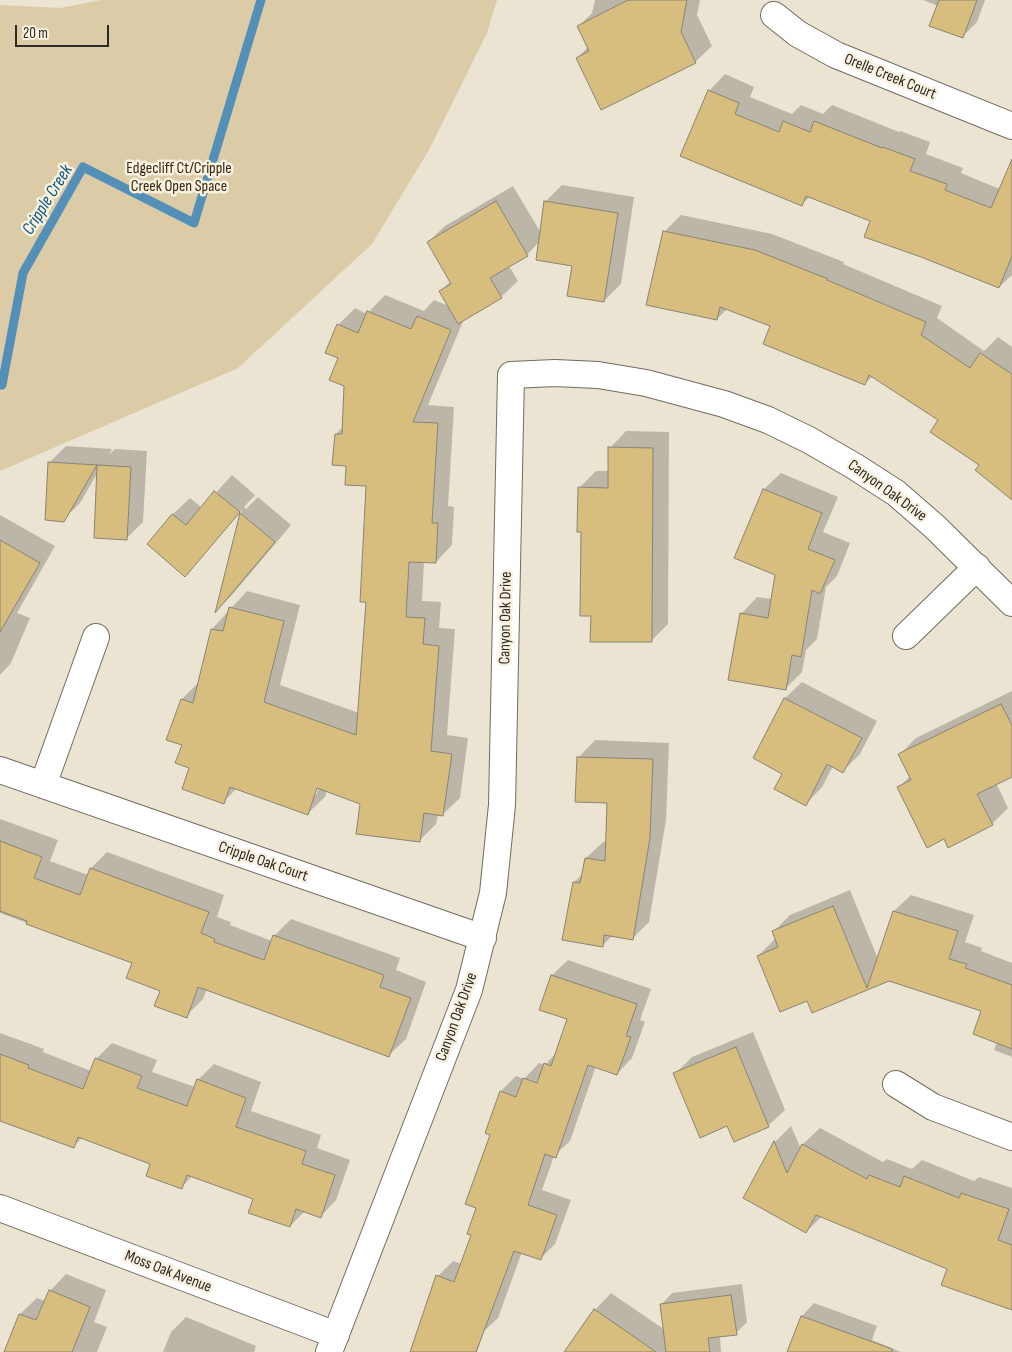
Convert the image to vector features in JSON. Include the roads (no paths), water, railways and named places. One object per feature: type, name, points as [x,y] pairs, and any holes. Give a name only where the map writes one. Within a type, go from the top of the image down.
[{"type":"street","name":"Orelle Creek Court","points":[[774,15],[798,34],[836,55],[1012,126]]},
{"type":"street","name":"Canyon Oak Drive","points":[[333,1344],[469,990],[493,893],[502,805],[512,375],[555,373],[598,375],[646,383],[724,404],[768,420],[809,440],[854,466],[896,494],[935,526],[1012,604]]},
{"type":"street","points":[[906,636],[977,567]]},
{"type":"street","points":[[43,785],[96,637]]},
{"type":"street","name":"Cripple Oak Court","points":[[0,770],[483,938]]},
{"type":"street","points":[[896,1084],[933,1107],[1012,1137]]},
{"type":"street","name":"Moss Oak Avenue","points":[[0,1208],[333,1344]]},
{"type":"waterway","name":"Cripple Creek","points":[[0,385],[2,385],[23,273],[83,167],[194,223],[261,0]]},
{"type":"park label","name":"Edgecliff Ct/Cripple Creek Open Space","points":[[179,178]]}]
